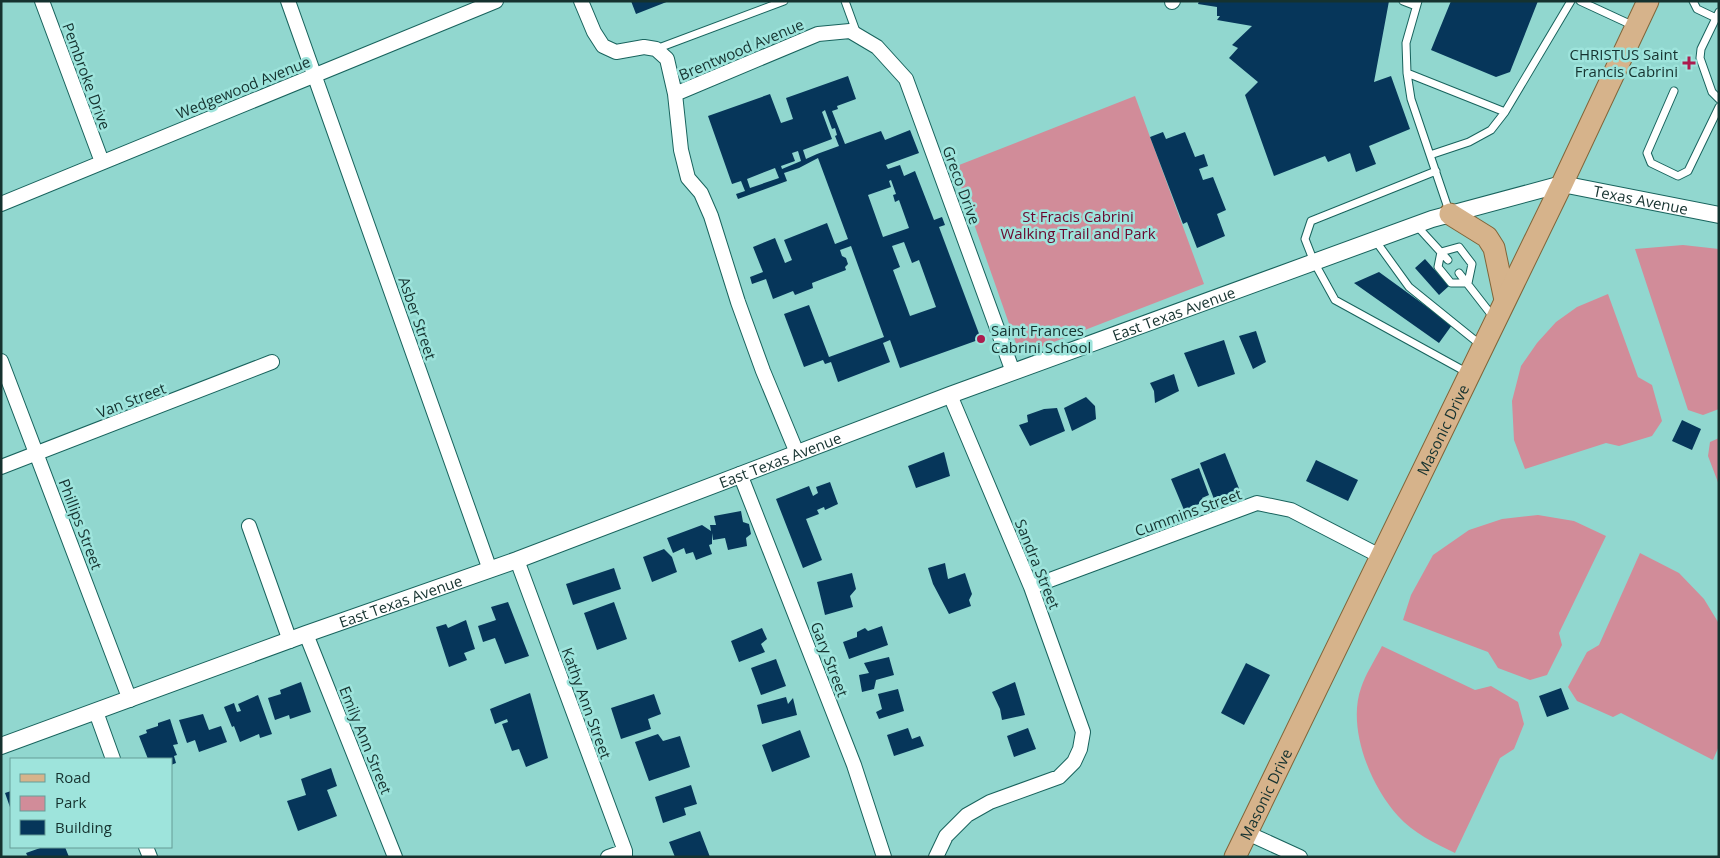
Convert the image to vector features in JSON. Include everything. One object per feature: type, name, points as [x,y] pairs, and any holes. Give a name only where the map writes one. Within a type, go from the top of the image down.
[{"type":"main road","name":"Masonic Drive","points":[[1235,857],[1245,832],[1562,184],[1648,1]]},
{"type":"main road","points":[[1450,214],[1487,237],[1494,248],[1505,300]]},
{"type":"street","name":"Pembroke Drive","points":[[42,1],[102,162]]},
{"type":"street","name":"Asber Street","points":[[288,1],[490,570]]},
{"type":"street","name":"Wedgewood Avenue","points":[[1,204],[496,1]]},
{"type":"street","points":[[581,1],[594,32],[603,46],[616,52],[644,47],[656,49],[668,60],[675,94],[680,150],[688,178],[701,193],[711,216],[763,371],[797,453]]},
{"type":"street","name":"Brentwood Avenue","points":[[675,94],[818,34],[854,34]]},
{"type":"street","name":"Greco Drive","points":[[854,34],[877,47],[906,79],[1012,372]]},
{"type":"street","name":"East Texas Avenue","points":[[1,746],[306,634],[490,570],[950,395],[1416,224],[1562,184]]},
{"type":"street","name":"Texas Avenue","points":[[1562,184],[1719,215]]},
{"type":"street","name":"Phillips Street","points":[[1,361],[130,700]]},
{"type":"street","name":"Van Street","points":[[1,467],[272,362]]},
{"type":"street","name":"Sandra Street","points":[[936,857],[946,836],[967,815],[990,802],[1058,777],[1074,762],[1080,750],[1083,732],[1031,587],[950,395]]},
{"type":"street","name":"Gary Street","points":[[740,474],[854,765],[884,857]]},
{"type":"street","name":"Cummins Street","points":[[1031,587],[1257,504],[1291,510],[1380,556]]},
{"type":"street","points":[[248,526],[290,641]]},
{"type":"street","name":"Kathy Ann Street","points":[[517,560],[625,854]]},
{"type":"street","name":"Emily Ann Street","points":[[306,634],[395,857]]},
{"type":"street","points":[[96,712],[113,758]]},
{"type":"street","points":[[1245,832],[1300,857]]},
{"type":"street","points":[[608,857],[625,854]]},
{"type":"lane","points":[[656,49],[784,1]]},
{"type":"lane","points":[[845,1],[854,34]]},
{"type":"lane","points":[[1403,1],[1417,4],[1406,43],[1407,73],[1411,99],[1450,214]]},
{"type":"lane","points":[[1430,155],[1469,142],[1491,130],[1505,112],[1571,1]]},
{"type":"lane","points":[[1580,1],[1636,26]]},
{"type":"lane","points":[[1693,1],[1697,9],[1717,15],[1701,49],[1700,58],[1712,92],[1719,99]]},
{"type":"lane","points":[[1407,73],[1505,112]]},
{"type":"lane","points":[[1674,91],[1647,153],[1650,163],[1678,176],[1688,172],[1719,108]]},
{"type":"lane","points":[[1436,171],[1311,221],[1305,239],[1314,262],[1335,300],[1470,374]]},
{"type":"lane","points":[[1416,224],[1448,260]]},
{"type":"lane","points":[[1375,240],[1409,287],[1483,346]]},
{"type":"lane","points":[[1441,252],[1459,248],[1472,264],[1468,283]]},
{"type":"lane","points":[[1441,252],[1438,267],[1451,283],[1468,283]]},
{"type":"lane","points":[[1459,273],[1496,320]]},
{"type":"green space","name":"St Fracis Cabrini Walking Trail and Park","points":[[1135,96],[1204,284],[1020,355],[954,167]]},
{"type":"green space","points":[[1683,245],[1719,249],[1719,409],[1703,415],[1688,410],[1635,249]]},
{"type":"green space","points":[[1608,294],[1638,377],[1652,385],[1662,421],[1652,436],[1619,446],[1606,443],[1525,469],[1514,440],[1512,401],[1521,366],[1537,343],[1556,322],[1577,307]]},
{"type":"green space","points":[[1719,438],[1719,485],[1708,456],[1710,442]]},
{"type":"green space","points":[[1538,515],[1574,521],[1606,536],[1559,633],[1562,645],[1547,675],[1530,680],[1498,668],[1488,652],[1403,620],[1411,595],[1433,555],[1469,530],[1502,519]]},
{"type":"green space","points":[[1640,553],[1679,573],[1704,599],[1718,622],[1719,746],[1713,760],[1621,713],[1613,717],[1577,701],[1568,687],[1587,652],[1599,645]]},
{"type":"green space","points":[[1382,646],[1475,690],[1491,686],[1518,702],[1524,724],[1514,749],[1500,758],[1455,853],[1417,833],[1398,816],[1378,789],[1364,755],[1359,738],[1357,704],[1363,682]]},
{"type":"building","points":[[631,1],[669,1],[636,14]]},
{"type":"building","points":[[1199,1],[1389,1],[1374,82],[1391,76],[1410,129],[1369,146],[1376,164],[1356,172],[1350,153],[1328,162],[1325,156],[1274,176],[1245,95],[1258,82],[1229,58],[1238,48],[1232,45],[1252,26],[1217,20],[1220,16],[1217,16],[1217,7],[1198,4]]},
{"type":"building","points":[[1451,1],[1538,1],[1510,72],[1496,77],[1431,50]]},
{"type":"building","points":[[848,76],[856,99],[837,106],[838,109],[832,111],[845,144],[881,131],[885,140],[910,130],[919,153],[886,165],[888,169],[900,165],[904,176],[915,171],[934,220],[942,217],[945,225],[939,227],[981,339],[900,368],[890,340],[883,343],[890,362],[838,382],[831,362],[825,364],[823,360],[804,367],[784,314],[809,305],[829,357],[884,337],[851,246],[840,250],[848,264],[845,267],[846,270],[812,283],[813,288],[795,295],[793,291],[773,299],[766,279],[752,284],[750,277],[763,272],[753,247],[775,238],[785,263],[792,260],[784,240],[827,223],[835,244],[848,239],[818,158],[784,173],[787,181],[738,199],[736,194],[745,191],[741,181],[732,184],[708,116],[770,94],[781,123],[793,119],[786,98]],"holes":[[[825,110],[832,129],[835,128],[837,135],[835,136],[839,146],[806,159],[803,150],[832,139],[822,112]],[[798,151],[801,161],[782,169],[781,166],[795,161],[792,153]],[[775,168],[779,178],[750,188],[747,179]],[[891,180],[896,194],[893,195],[895,202],[899,200],[909,228],[883,237],[868,195],[891,187],[889,181]],[[904,242],[912,263],[919,260],[936,307],[910,316],[893,270],[900,267],[892,246]]]},
{"type":"building","points":[[1163,132],[1166,139],[1185,132],[1195,157],[1204,154],[1208,166],[1199,169],[1203,180],[1213,177],[1226,210],[1217,214],[1225,236],[1197,248],[1187,222],[1183,224],[1150,137]]},
{"type":"building","points":[[1425,259],[1449,286],[1439,295],[1415,268]]},
{"type":"building","points":[[1379,272],[1452,325],[1439,343],[1354,283]]},
{"type":"building","points":[[1256,331],[1266,362],[1253,369],[1239,336]]},
{"type":"building","points":[[1224,340],[1235,374],[1198,387],[1184,353]]},
{"type":"building","points":[[1174,374],[1179,391],[1155,403],[1154,391],[1150,383]]},
{"type":"building","points":[[1086,397],[1095,406],[1096,419],[1072,431],[1064,408]]},
{"type":"building","points":[[1057,408],[1065,431],[1030,446],[1019,425],[1028,422],[1027,415],[1044,409]]},
{"type":"building","points":[[1682,420],[1701,429],[1692,450],[1672,441]]},
{"type":"building","points":[[944,452],[950,476],[916,488],[908,466]]},
{"type":"building","points":[[1225,453],[1240,491],[1214,499],[1200,463]]},
{"type":"building","points":[[1316,460],[1358,480],[1348,501],[1306,481]]},
{"type":"building","points":[[1199,468],[1209,495],[1202,498],[1204,502],[1184,510],[1171,479]]},
{"type":"building","points":[[830,482],[838,504],[825,510],[824,507],[817,510],[819,514],[806,519],[822,560],[803,568],[776,499],[809,486],[813,496],[818,493],[816,487]]},
{"type":"building","points":[[741,511],[743,522],[749,524],[751,534],[746,538],[747,546],[728,550],[725,538],[713,540],[712,533],[712,544],[709,545],[712,554],[696,560],[693,552],[686,554],[684,548],[673,553],[667,538],[702,525],[711,531],[710,525],[716,525],[714,516]]},
{"type":"building","points":[[664,549],[672,557],[677,572],[652,582],[643,557]]},
{"type":"building","points":[[945,563],[948,579],[965,573],[972,594],[969,600],[971,606],[949,614],[933,584],[928,568]]},
{"type":"building","points":[[614,568],[621,589],[573,605],[566,584]]},
{"type":"building","points":[[852,573],[856,589],[850,596],[853,607],[825,615],[817,582]]},
{"type":"building","points":[[508,602],[529,656],[505,664],[495,638],[483,642],[478,626],[496,620],[491,607]]},
{"type":"building","points":[[614,602],[627,639],[597,650],[584,613]]},
{"type":"building","points":[[466,620],[475,649],[464,653],[467,660],[449,667],[436,627],[446,624],[448,628]]},
{"type":"building","points":[[882,626],[888,645],[849,659],[843,642],[857,637],[857,632],[865,628],[868,631]]},
{"type":"building","points":[[762,628],[767,639],[761,644],[765,652],[739,662],[731,641]]},
{"type":"building","points":[[889,657],[894,675],[876,680],[874,689],[862,692],[859,675],[869,673],[864,663]]},
{"type":"building","points":[[776,659],[786,686],[761,695],[751,668]]},
{"type":"building","points":[[1246,663],[1270,675],[1244,725],[1221,713]]},
{"type":"building","points":[[301,682],[311,712],[290,719],[289,715],[275,720],[268,698],[281,694],[280,690]]},
{"type":"building","points":[[1015,682],[1025,715],[1002,720],[1000,709],[992,692]]},
{"type":"building","points":[[1561,688],[1569,709],[1547,717],[1539,696]]},
{"type":"building","points":[[898,689],[904,711],[879,719],[876,712],[882,709],[878,694]]},
{"type":"building","points":[[530,693],[548,758],[526,767],[519,749],[512,751],[502,724],[508,722],[507,719],[495,724],[490,709]]},
{"type":"building","points":[[654,694],[661,714],[648,719],[651,729],[621,739],[611,708]]},
{"type":"building","points":[[258,695],[272,734],[260,738],[259,734],[240,742],[224,707],[234,703],[237,712],[241,711],[238,704]]},
{"type":"building","points":[[786,697],[788,704],[793,698],[797,715],[762,724],[757,705]]},
{"type":"building","points":[[203,714],[209,730],[221,726],[227,742],[199,752],[195,740],[187,743],[179,720]]},
{"type":"building","points":[[170,719],[178,744],[173,745],[177,755],[174,756],[176,763],[172,765],[172,758],[148,758],[139,736],[147,733],[146,730],[158,726],[158,723]]},
{"type":"building","points":[[908,728],[912,739],[920,736],[924,746],[894,756],[887,735]]},
{"type":"building","points":[[1028,728],[1036,749],[1014,757],[1007,736]]},
{"type":"building","points":[[800,730],[810,757],[772,772],[762,745]]},
{"type":"building","points":[[658,734],[663,741],[680,736],[690,767],[649,781],[635,742]]},
{"type":"building","points":[[331,768],[337,786],[327,790],[337,816],[298,831],[287,801],[306,795],[301,779]]},
{"type":"building","points":[[691,785],[697,804],[684,808],[686,815],[663,823],[655,797]]},
{"type":"building","points":[[10,791],[10,807],[5,793]]},
{"type":"building","points":[[700,831],[710,857],[675,857],[669,842]]},
{"type":"building","points":[[40,848],[65,848],[69,857],[28,857],[26,853]]},
{"type":"place","name":"CHRISTUS Saint Francis Cabrini","points":[[1689,63]]},
{"type":"place","name":"Saint Frances Cabrini School","points":[[981,339]]}]
